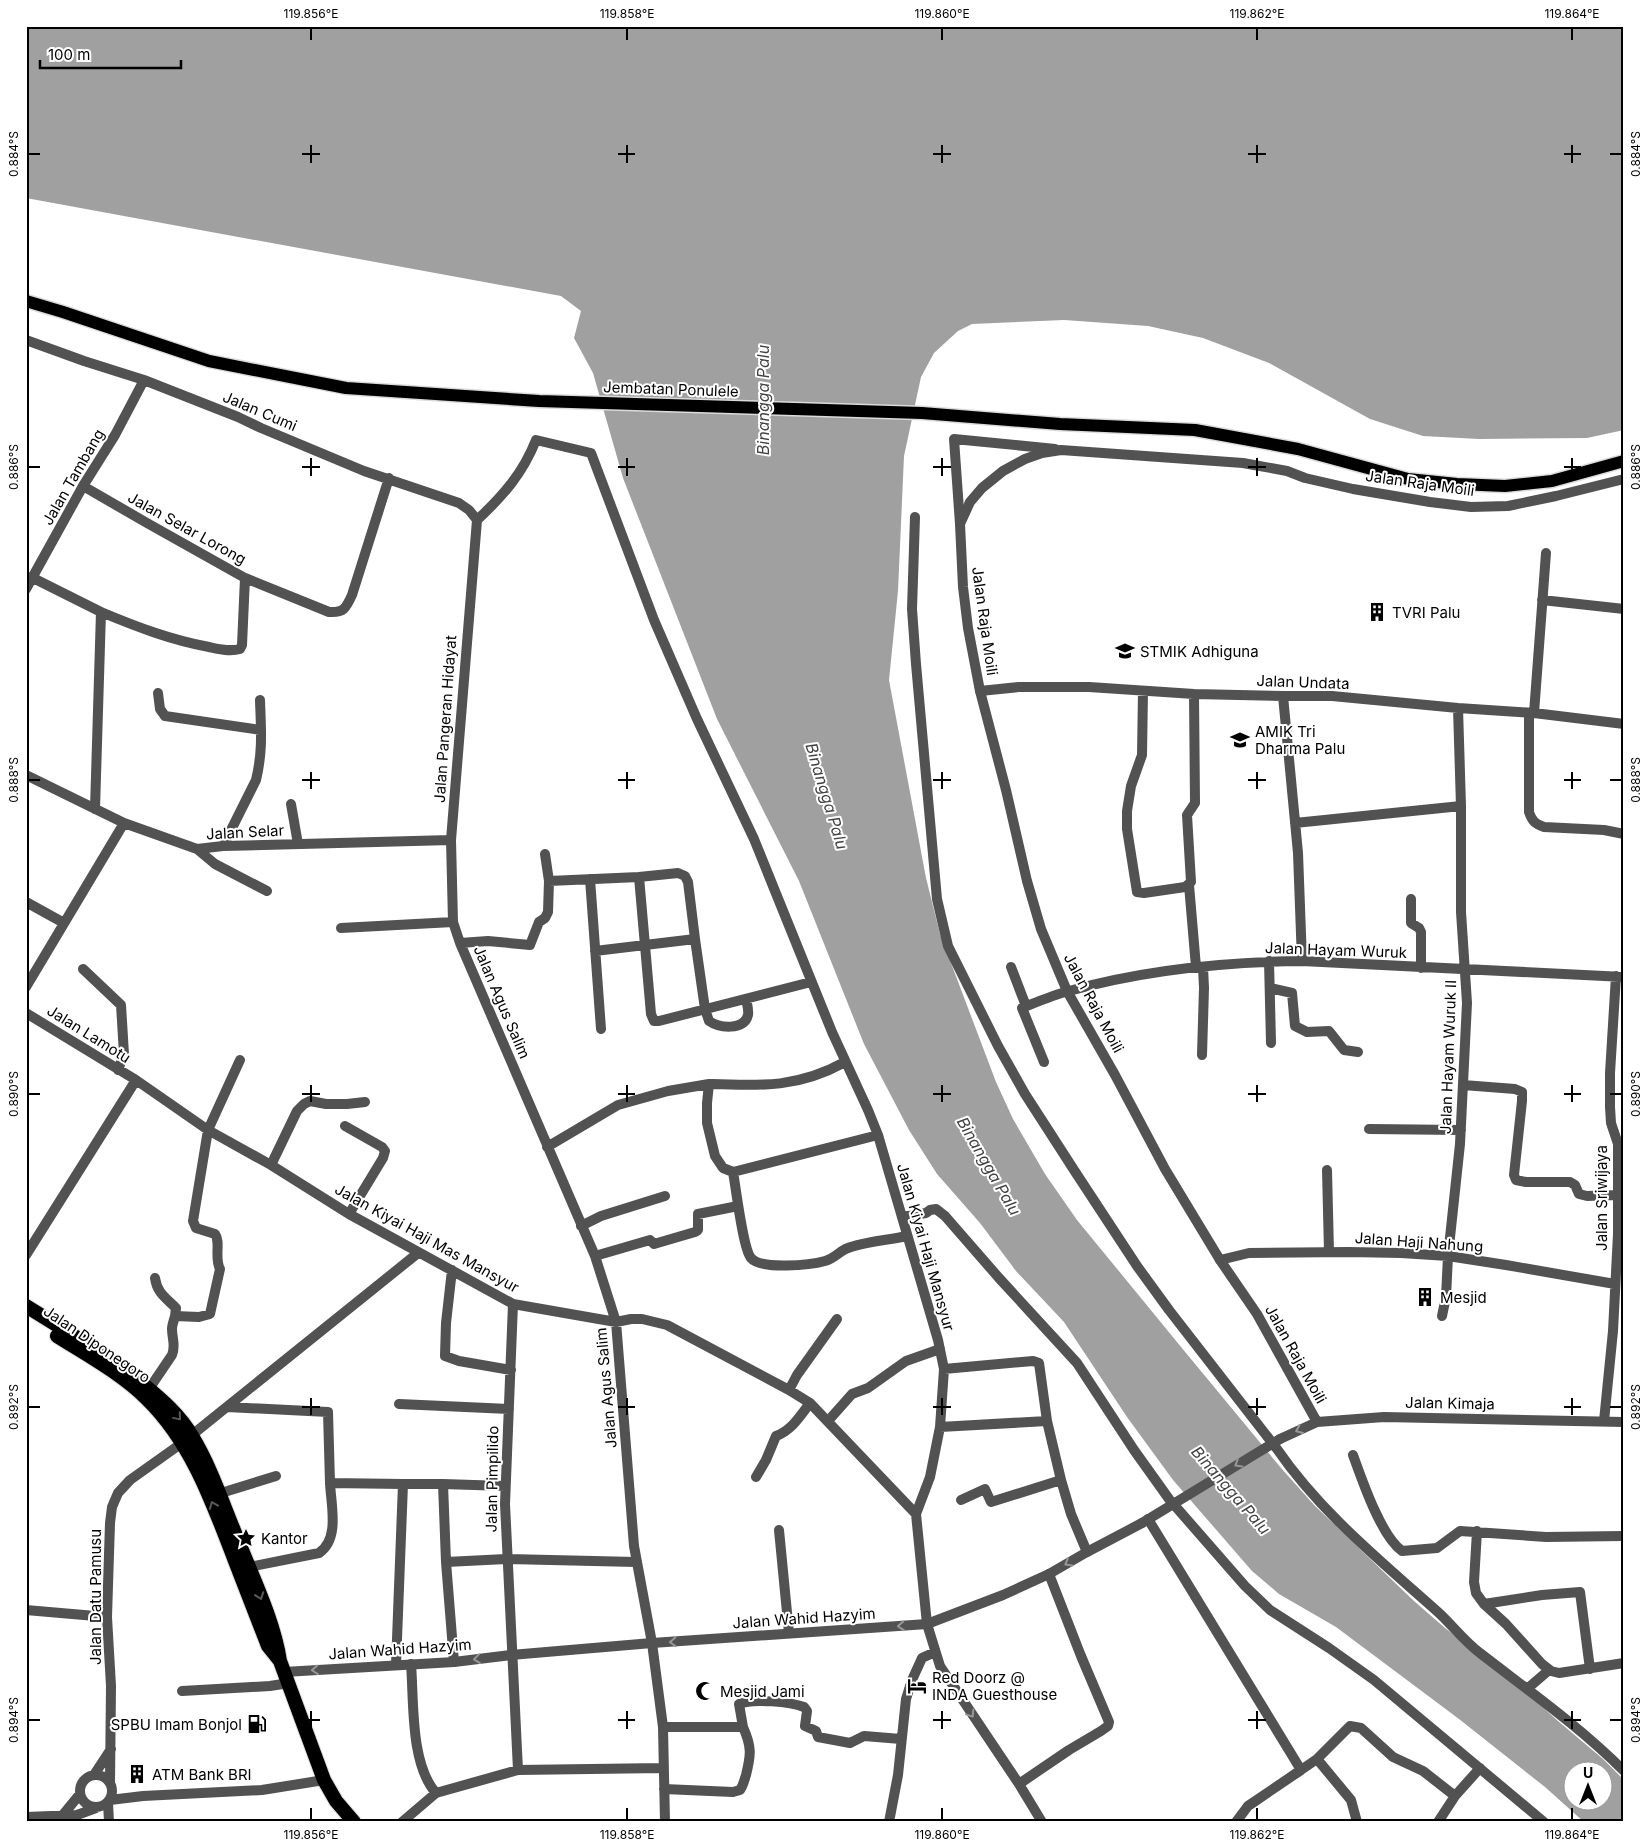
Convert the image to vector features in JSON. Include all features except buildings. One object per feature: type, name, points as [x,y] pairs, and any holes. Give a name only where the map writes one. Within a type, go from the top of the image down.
[{"type":"highway","name":"Jalan Diponegoro","points":[[26,1306],[105,1355],[166,1404],[221,1493],[278,1644],[284,1672]]},
{"type":"highway","name":"Jalan Diponegoro","points":[[26,1316],[127,1382],[146,1398],[169,1424],[187,1439],[268,1646],[284,1672]]},
{"type":"highway","points":[[284,1672],[324,1780],[336,1801],[354,1822]]},
{"type":"main road","name":"Jembatan Ponulele","points":[[26,302],[63,312],[209,361],[336,386],[538,401],[922,413],[1060,424],[1195,430],[1298,449],[1408,479],[1458,484],[1505,486],[1552,481],[1624,461]]},
{"type":"street","name":"Jalan Cumi","points":[[26,340],[84,362],[144,380],[238,417],[364,471],[459,503],[469,510],[477,520]]},
{"type":"street","name":"Jalan Tambang","points":[[26,589],[29,577],[115,435],[144,380]]},
{"type":"street","name":"Jalan Raja Moili","points":[[1317,1422],[1257,1314],[1220,1260],[1165,1168],[1068,991],[1048,947],[1034,906],[980,691],[968,628],[963,587],[954,439],[1061,450],[1243,464],[1287,471],[1305,478],[1353,489],[1471,507],[1508,506],[1624,479]]},
{"type":"street","name":"Jalan Kiyai Haji Mansyur","points":[[477,520],[499,500],[516,479],[536,440],[591,453],[654,620],[754,839],[845,1062],[862,1094],[878,1135],[929,1310],[944,1369],[940,1427],[930,1477],[916,1514]]},
{"type":"street","points":[[960,524],[970,502],[982,488],[1003,471],[1025,459],[1042,453],[1061,450]]},
{"type":"street","points":[[244,578],[329,612],[339,612],[345,608],[352,595],[389,478]]},
{"type":"street","name":"Jalan Selar Lorong","points":[[29,577],[147,632],[170,639],[220,649],[236,651],[240,649],[242,645],[244,578],[83,486]]},
{"type":"street","points":[[915,517],[913,619],[937,899],[948,946],[998,1046],[1025,1094],[1169,1310],[1292,1470],[1341,1523],[1478,1651],[1592,1740],[1624,1771]]},
{"type":"street","name":"Jalan Pangeran Hidayat","points":[[453,922],[451,840],[477,520]]},
{"type":"street","points":[[1546,553],[1532,713],[1529,812],[1531,820],[1544,827],[1604,830],[1624,834]]},
{"type":"street","points":[[1542,600],[1624,610]]},
{"type":"street","points":[[95,809],[101,612]]},
{"type":"street","name":"Jalan Undata","points":[[980,691],[1019,687],[1089,687],[1194,694],[1332,696],[1532,713],[1624,724]]},
{"type":"street","points":[[1143,691],[1142,755],[1131,786],[1127,811],[1127,829],[1134,882],[1137,892],[1144,893],[1188,885]]},
{"type":"street","points":[[158,693],[160,709],[165,716],[261,730]]},
{"type":"street","points":[[1194,694],[1195,803],[1187,815],[1192,875],[1188,885],[1204,988],[1202,1055]]},
{"type":"street","points":[[1283,696],[1295,823],[1302,961]]},
{"type":"street","points":[[223,846],[256,780],[262,756],[260,700]]},
{"type":"street","name":"Jalan Hayam Wuruk II","points":[[1442,1316],[1446,1297],[1448,1256],[1461,1130],[1467,1003],[1461,912],[1461,806],[1458,708]]},
{"type":"street","name":"Jalan Selar","points":[[26,775],[124,823],[197,849],[223,846],[451,840]]},
{"type":"street","points":[[291,804],[298,844]]},
{"type":"street","points":[[1295,823],[1461,806]]},
{"type":"street","points":[[26,987],[124,823]]},
{"type":"street","points":[[197,849],[215,864],[267,891]]},
{"type":"street","points":[[460,943],[488,941],[530,945],[539,922],[547,916],[549,881],[545,854]]},
{"type":"street","points":[[549,881],[678,874],[685,876],[688,882],[705,1009],[709,1021],[721,1027],[742,1024],[747,1017],[746,999]]},
{"type":"street","points":[[639,877],[652,1019],[659,1021],[812,982]]},
{"type":"street","points":[[590,879],[601,1028]]},
{"type":"street","points":[[1411,899],[1411,923],[1419,928],[1421,932],[1421,968]]},
{"type":"street","points":[[26,902],[64,923]]},
{"type":"street","points":[[341,928],[453,922]]},
{"type":"street","name":"Jalan Agus Salim","points":[[453,922],[460,943],[547,1147],[596,1256],[616,1322],[634,1546],[652,1643],[663,1727],[665,1822]]},
{"type":"street","points":[[595,952],[695,939]]},
{"type":"street","points":[[1269,961],[1270,1043]]},
{"type":"street","name":"Jalan Hayam Wuruk","points":[[1026,1006],[1068,991],[1120,978],[1200,967],[1269,961],[1302,961],[1620,977]]},
{"type":"street","points":[[1011,967],[1026,1006],[1022,1008],[1044,1062]]},
{"type":"street","points":[[83,968],[121,1006],[124,1054],[118,1070]]},
{"type":"street","name":"Jalan Sriwijaya","points":[[1604,1421],[1613,1331],[1621,1144],[1611,1123],[1610,1107],[1610,1073],[1620,977]]},
{"type":"street","points":[[1270,988],[1292,993],[1295,1026],[1307,1032],[1330,1031],[1344,1050],[1358,1052]]},
{"type":"street","name":"Jalan Lamotu","points":[[26,1013],[136,1080]]},
{"type":"street","points":[[175,1316],[199,1318],[210,1314],[219,1281],[220,1269],[218,1264],[217,1235],[202,1231],[193,1225],[208,1130],[240,1060]]},
{"type":"street","points":[[547,1147],[618,1105],[668,1091],[709,1084],[765,1086],[803,1080],[826,1072],[845,1062]]},
{"type":"street","points":[[26,1255],[136,1080]]},
{"type":"street","name":"Jalan Kiyai Haji Mas Mansyur","points":[[136,1080],[208,1130],[271,1165],[349,1214],[513,1304],[616,1322],[642,1319],[666,1325],[792,1391],[809,1402],[916,1514]]},
{"type":"street","points":[[709,1084],[707,1123],[715,1156],[722,1168],[733,1172],[878,1135]]},
{"type":"street","points":[[1463,1085],[1522,1092],[1514,1175],[1516,1180],[1526,1182],[1570,1182],[1575,1185],[1579,1194],[1585,1196],[1619,1194]]},
{"type":"street","points":[[271,1165],[297,1111],[304,1104],[310,1102],[346,1104],[365,1102]]},
{"type":"street","points":[[345,1126],[382,1147],[385,1151],[383,1158],[349,1214]]},
{"type":"street","points":[[1369,1129],[1461,1130]]},
{"type":"street","points":[[1327,1170],[1330,1252]]},
{"type":"street","points":[[733,1172],[746,1246],[751,1258],[759,1264],[806,1264],[826,1261],[851,1246],[907,1236]]},
{"type":"street","points":[[581,1226],[601,1216],[665,1196]]},
{"type":"street","points":[[596,1256],[650,1240],[654,1244],[695,1232],[698,1230],[698,1214],[738,1206]]},
{"type":"street","points":[[902,1217],[926,1213],[930,1210],[940,1211],[1077,1363],[1134,1450],[1169,1499],[1245,1586],[1270,1610],[1374,1680],[1544,1822]]},
{"type":"street","name":"Jalan Datu Pamusu","points":[[111,1786],[111,1686],[107,1617],[110,1523],[112,1507],[118,1493],[130,1480],[187,1439],[418,1253]]},
{"type":"street","name":"Jalan Haji Nahung","points":[[1220,1260],[1249,1253],[1401,1253],[1448,1256],[1506,1264],[1614,1284]]},
{"type":"street","points":[[452,1270],[446,1323],[445,1356],[459,1361],[511,1370]]},
{"type":"street","points":[[148,1389],[172,1355],[175,1345],[172,1329],[176,1308],[161,1295],[156,1286],[155,1278]]},
{"type":"street","name":"Jalan Pimpilido","points":[[513,1304],[506,1486],[506,1559],[518,1770]]},
{"type":"street","points":[[792,1391],[797,1375],[836,1319]]},
{"type":"street","points":[[828,1422],[852,1394],[868,1388],[906,1360],[940,1349]]},
{"type":"street","points":[[944,1369],[1036,1361],[1039,1363],[1047,1420],[1061,1480],[1071,1514],[1087,1552]]},
{"type":"street","points":[[756,1477],[766,1460],[776,1436],[785,1432],[796,1422],[809,1402]]},
{"type":"street","points":[[399,1404],[509,1409]]},
{"type":"street","points":[[226,1407],[328,1412],[331,1537],[325,1549],[319,1552],[249,1567]]},
{"type":"street","name":"Jalan Kimaja","points":[[1280,1439],[1317,1422],[1384,1417],[1624,1422]]},
{"type":"street","points":[[940,1427],[1047,1420]]},
{"type":"street","name":"Jalan Wahid Hazyim","points":[[182,1691],[270,1686],[284,1672],[454,1662],[511,1655],[652,1643],[927,1624],[1003,1596],[1049,1574],[1145,1521],[1280,1439]]},
{"type":"street","points":[[1352,1455],[1381,1522],[1401,1550],[1441,1547],[1445,1541],[1460,1531],[1477,1531],[1511,1536],[1624,1536]]},
{"type":"street","points":[[221,1493],[276,1476]]},
{"type":"street","points":[[961,1500],[985,1489],[991,1502],[1061,1480]]},
{"type":"street","points":[[330,1483],[506,1486]]},
{"type":"street","points":[[396,1664],[403,1484]]},
{"type":"street","points":[[443,1484],[446,1562],[454,1662]]},
{"type":"street","points":[[916,1514],[927,1624],[940,1666],[1019,1784],[1042,1822]]},
{"type":"street","points":[[1145,1521],[1301,1770]]},
{"type":"street","points":[[779,1530],[789,1633]]},
{"type":"street","points":[[1477,1531],[1474,1582],[1476,1593],[1484,1604],[1506,1624],[1528,1650],[1549,1670],[1559,1672],[1624,1663]]},
{"type":"street","points":[[446,1562],[506,1559],[636,1562]]},
{"type":"street","points":[[1019,1784],[1108,1726],[1109,1722],[1080,1656],[1049,1574]]},
{"type":"street","points":[[1484,1604],[1542,1595],[1580,1592],[1582,1594],[1590,1669]]},
{"type":"street","points":[[26,1610],[107,1617]]},
{"type":"street","points":[[889,1822],[898,1775],[906,1699],[922,1658],[935,1652]]},
{"type":"street","points":[[412,1664],[416,1732],[420,1760],[424,1774],[436,1793]]},
{"type":"street","points":[[1527,1689],[1549,1670]]},
{"type":"street","points":[[664,1789],[733,1792],[740,1790],[743,1786],[751,1755],[750,1743],[743,1728],[739,1704],[758,1701],[804,1706],[807,1711],[805,1726],[816,1731],[818,1737],[850,1743],[864,1736],[901,1739]]},
{"type":"street","points":[[1236,1822],[1248,1806],[1317,1758],[1350,1726],[1357,1726],[1366,1732],[1393,1757],[1423,1771],[1455,1796]]},
{"type":"street","points":[[663,1727],[743,1728]]},
{"type":"street","points":[[94,1775],[111,1749]]},
{"type":"street","points":[[1317,1758],[1351,1800],[1357,1822]]},
{"type":"street","points":[[402,1822],[436,1793],[518,1770],[663,1768]]},
{"type":"street","points":[[1438,1822],[1455,1796],[1480,1768]]},
{"type":"street","points":[[97,1808],[89,1806],[83,1801],[80,1794],[80,1786],[88,1777],[94,1775],[106,1778],[111,1786],[109,1822]]},
{"type":"street","points":[[26,1817],[77,1815],[97,1808],[109,1801],[142,1796],[262,1790],[324,1780]]},
{"type":"street","points":[[111,1786],[142,1796]]},
{"type":"street","points":[[62,1816],[80,1794]]},
{"type":"street","points":[[97,1808],[103,1822]]},
{"type":"water","name":"Binangga Palu","points":[[26,26],[1624,26],[1624,430],[1587,438],[1479,439],[1423,436],[1370,419],[1269,363],[1203,338],[1148,326],[1064,320],[972,324],[958,331],[934,353],[921,377],[904,456],[898,591],[889,680],[926,878],[940,934],[996,1082],[1013,1119],[1045,1174],[1077,1220],[1281,1468],[1315,1506],[1414,1601],[1445,1628],[1501,1670],[1604,1760],[1562,1760],[1562,1802],[1459,1719],[1336,1627],[1279,1594],[1252,1571],[1173,1480],[1127,1417],[1064,1322],[1016,1271],[980,1223],[937,1174],[909,1130],[864,1044],[799,881],[717,719],[623,478],[593,373],[574,338],[581,311],[561,296],[26,198]]},
{"type":"water","points":[[1612,1768],[1624,1780],[1624,1822],[1584,1822],[1571,1810],[1612,1810]]},
{"type":"place","name":"TVRI Palu","points":[[1377,612]]},
{"type":"place","name":"STMIK Adhiguna","points":[[1125,651]]},
{"type":"place","name":"AMIK Tri Dharma Palu","points":[[1240,740]]},
{"type":"place","name":"Mesjid","points":[[1425,1297]]},
{"type":"place","name":"Kantor","points":[[246,1538]]},
{"type":"place","name":"Red Doorz @ INDA Guesthouse","points":[[917,1686]]},
{"type":"place","name":"Mesjid Jami","points":[[705,1691]]},
{"type":"place","name":"SPBU Imam Bonjol","points":[[257,1724]]},
{"type":"place","name":"ATM Bank BRI","points":[[137,1774]]}]
